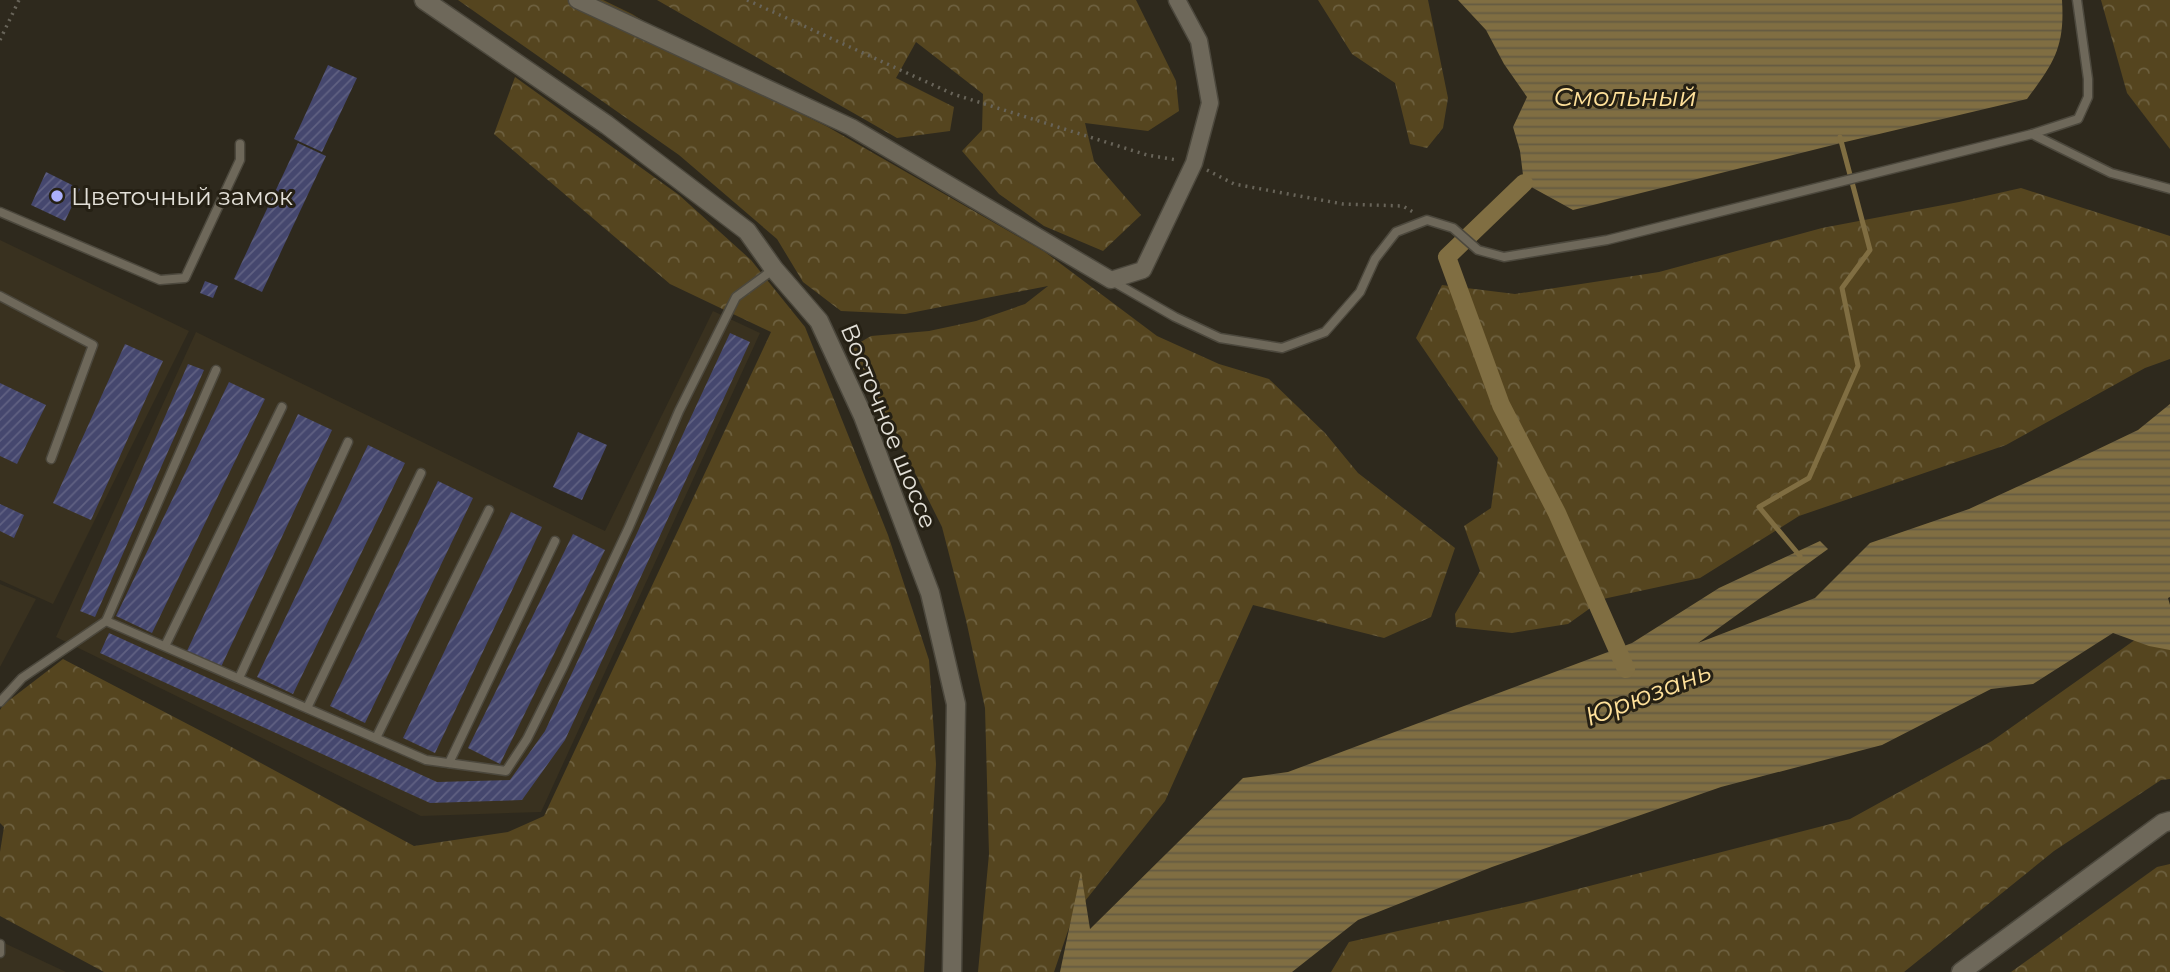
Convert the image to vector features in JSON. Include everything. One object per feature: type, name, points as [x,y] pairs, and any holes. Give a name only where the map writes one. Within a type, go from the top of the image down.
[{"type":"main road","name":"Восточное шоссе","points":[[424,0],[607,125],[747,231],[774,269],[819,321],[863,416],[930,593],[956,704],[952,972]]},
{"type":"main road","points":[[1961,972],[2163,822],[2170,821]]},
{"type":"street","points":[[577,0],[851,127],[1111,280],[1143,270],[1194,163],[1210,103],[1199,41],[1177,0]]},
{"type":"lane","points":[[1111,280],[1175,317],[1220,338],[1282,348],[1325,332],[1360,292],[1375,259],[1396,232],[1427,220],[1453,228],[1478,250],[1504,257],[1607,240],[2032,134],[2078,119],[2088,97],[2077,0]]},
{"type":"lane","points":[[2032,134],[2111,173],[2170,189]]},
{"type":"lane","points":[[0,212],[160,280],[185,278],[240,160],[240,144]]},
{"type":"lane","points":[[106,621],[426,760],[506,771],[527,739],[629,527],[679,411],[736,297],[774,269]]},
{"type":"lane","points":[[0,296],[93,345],[51,459]]},
{"type":"lane","points":[[0,702],[22,678],[106,621],[216,370]]},
{"type":"lane","points":[[165,646],[282,407]]},
{"type":"lane","points":[[239,678],[348,442]]},
{"type":"lane","points":[[307,708],[421,473]]},
{"type":"lane","points":[[376,738],[489,510]]},
{"type":"lane","points":[[449,763],[555,541]]},
{"type":"lane","points":[[0,944],[0,953]]},
{"type":"path","points":[[0,40],[19,0]]},
{"type":"path","points":[[747,0],[953,94],[1147,155],[1194,163],[1234,184],[1343,204],[1403,206],[1427,220]]},
{"type":"shaded area","points":[[0,240],[189,331],[53,604],[0,580]]},
{"type":"shaded area","points":[[713,311],[760,333],[541,812],[421,816],[56,637],[196,332],[605,531]]},
{"type":"shaded area","points":[[0,584],[36,599],[0,667]]},
{"type":"shaded area","points":[[0,941],[66,972],[0,972]]},
{"type":"green space","points":[[458,0],[603,0],[632,14],[783,105],[828,127],[1045,252],[1157,336],[1219,364],[1269,379],[1325,433],[1358,473],[1455,548],[1431,617],[1384,638],[1253,605],[1165,801],[1073,916],[1054,972],[978,972],[989,854],[985,708],[942,527],[852,347],[871,336],[929,331],[976,321],[1025,304],[1048,286],[905,314],[841,311],[803,282],[777,239],[679,155]]},
{"type":"green space","points":[[657,0],[1136,0],[1176,81],[1179,111],[1148,131],[1085,123],[1094,161],[1141,215],[1103,251],[1044,226],[999,194],[962,151],[982,130],[983,94],[916,42],[896,78],[954,107],[950,131],[897,138]]},
{"type":"green space","points":[[1318,0],[1428,0],[1448,98],[1443,128],[1427,148],[1410,144],[1395,83],[1352,54]]},
{"type":"green space","points":[[2101,0],[2170,0],[2170,149],[2127,93]]},
{"type":"green space","points":[[515,77],[679,195],[751,260],[805,327],[888,535],[929,660],[936,764],[924,972],[104,972],[0,916],[0,852],[4,827],[0,823],[0,710],[3,705],[63,659],[414,846],[508,832],[544,816],[771,332],[670,284],[494,134]]},
{"type":"green space","points":[[2021,188],[2170,236],[2170,359],[2145,368],[2006,445],[1799,516],[1700,578],[1603,599],[1568,624],[1512,633],[1456,627],[1455,614],[1480,571],[1464,526],[1491,508],[1498,458],[1416,338],[1442,285],[1515,294],[1659,272],[1822,228]]},
{"type":"green space","points":[[2170,615],[2170,779],[2161,780],[2054,851],[1904,972],[1331,972],[1349,942],[1531,901],[1850,819],[1992,741]]},
{"type":"green space","points":[[2170,864],[2170,972],[2011,972],[2157,867]]},
{"type":"water","name":"Смольный","points":[[1458,0],[2062,0],[2062,30],[2051,64],[2027,99],[1573,210],[1524,183],[1520,151],[1513,127],[1527,97],[1504,64],[1486,30]]},
{"type":"water","name":"Юрюзань","points":[[2170,404],[2170,650],[2149,646],[2113,633],[2033,684],[1991,689],[1882,745],[1721,787],[1492,867],[1358,920],[1292,972],[1060,972],[1081,872],[1090,929],[1243,778],[1288,772],[1632,643],[1719,588],[1820,541],[1828,549],[1698,643],[1815,598],[1870,543],[1969,509],[2069,463],[2138,430]]},
{"type":"building","points":[[328,65],[357,78],[322,152],[294,139]]},
{"type":"building","points":[[298,143],[326,156],[262,292],[234,279]]},
{"type":"building","points":[[46,172],[80,189],[65,221],[31,205]]},
{"type":"building","points":[[205,281],[218,286],[213,298],[200,293]]},
{"type":"building","points":[[730,333],[750,342],[565,740],[522,800],[430,803],[100,653],[109,633],[437,782],[510,780],[545,731]]},
{"type":"building","points":[[125,344],[163,361],[91,520],[53,503]]},
{"type":"building","points":[[188,364],[204,370],[95,617],[80,611]]},
{"type":"building","points":[[229,382],[265,399],[152,633],[116,616]]},
{"type":"building","points":[[0,383],[46,405],[17,464],[0,456]]},
{"type":"building","points":[[298,414],[332,430],[221,667],[187,651]]},
{"type":"building","points":[[578,432],[607,445],[582,500],[553,487]]},
{"type":"building","points":[[368,445],[405,463],[293,694],[257,677]]},
{"type":"building","points":[[438,481],[473,498],[365,723],[330,706]]},
{"type":"building","points":[[0,504],[24,515],[14,538],[0,531]]},
{"type":"building","points":[[511,512],[542,527],[435,753],[403,738]]},
{"type":"building","points":[[573,534],[605,550],[500,764],[468,748]]},
{"type":"waterway","name":"Смольный","points":[[1800,556],[1759,507],[1809,478],[1858,366],[1842,288],[1870,250],[1840,137]]},
{"type":"waterway","points":[[1524,183],[1447,257],[1501,405],[1557,513],[1626,669]]},
{"type":"place","name":"Цветочный замок","points":[[57,196]]}]
